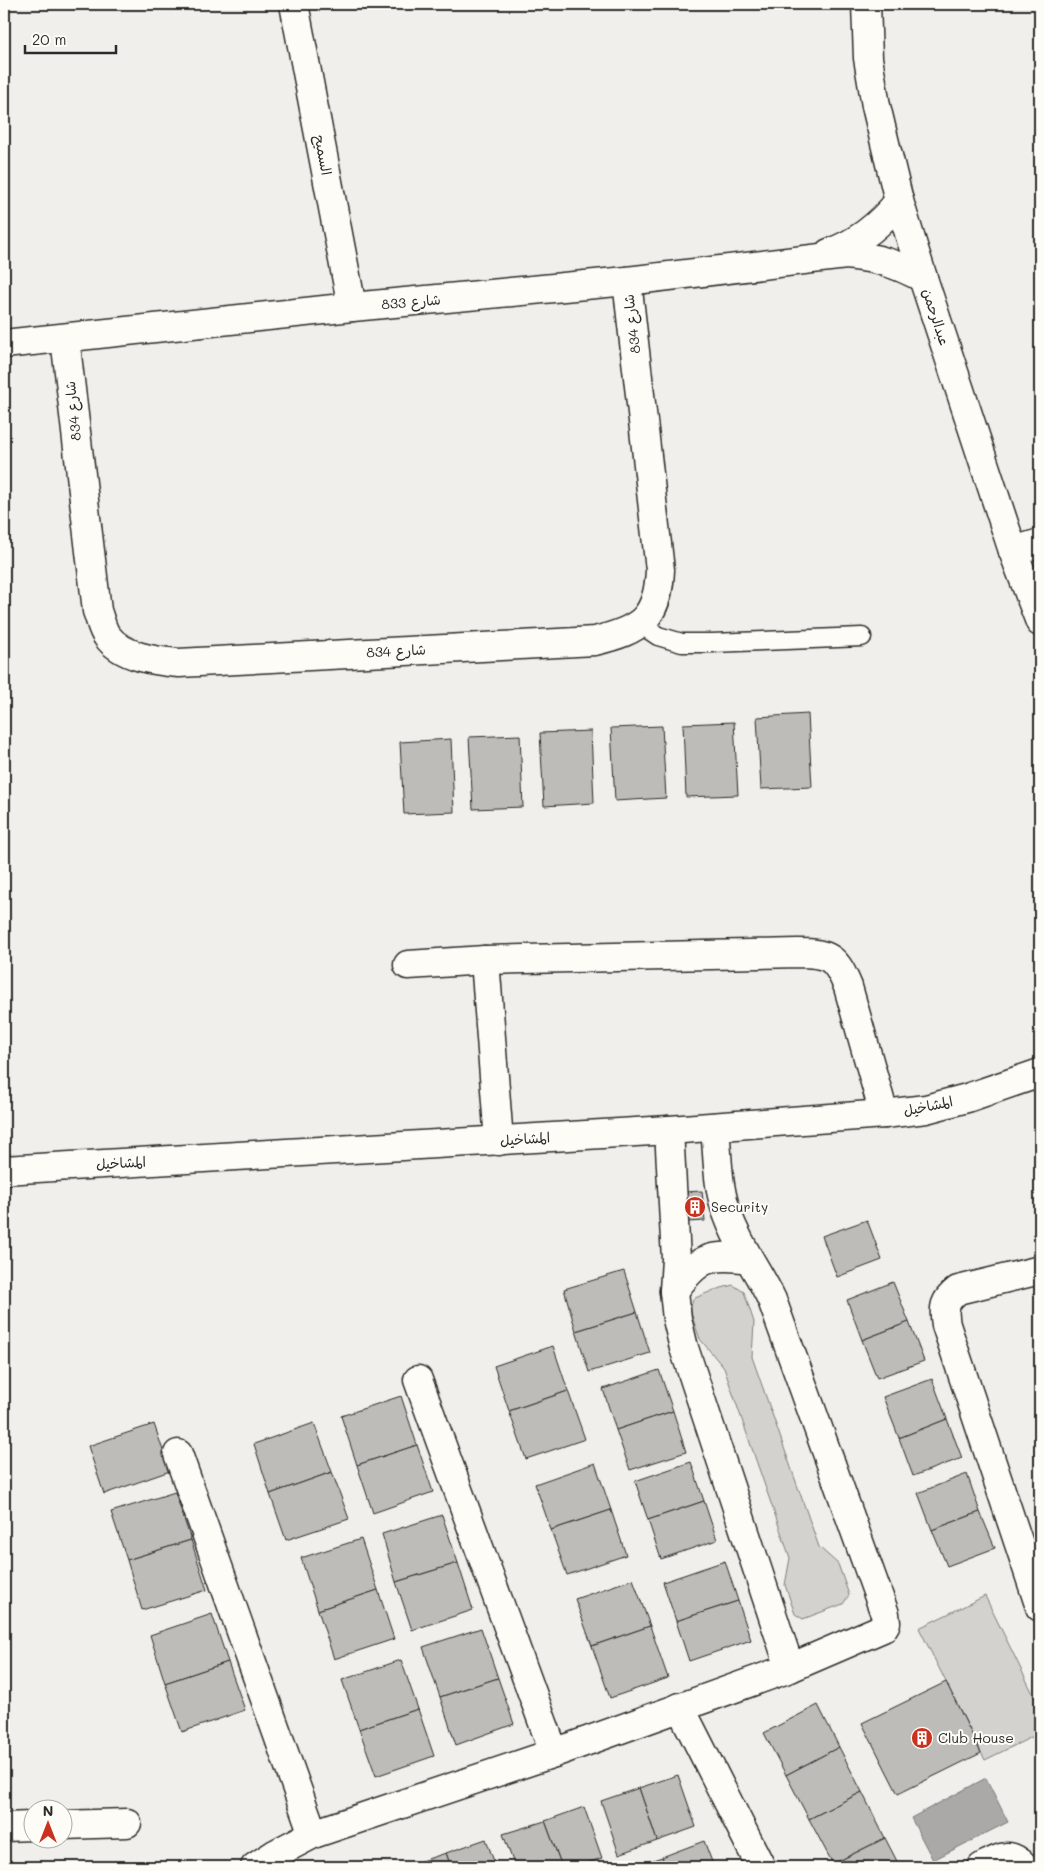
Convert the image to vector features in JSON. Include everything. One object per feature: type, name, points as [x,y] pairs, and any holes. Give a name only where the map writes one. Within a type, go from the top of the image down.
[{"type":"street","name":"السميح","points":[[294,4],[352,307]]},
{"type":"street","name":"عبدالرحمن","points":[[866,4],[868,58],[876,106],[899,200],[1013,551],[1040,622]]},
{"type":"street","name":"شارع 833","points":[[818,257],[843,248],[866,235],[886,218],[899,200]]},
{"type":"street","name":"شارع 833","points":[[4,344],[352,307],[627,281],[818,257],[846,255],[873,257],[899,266],[923,278]]},
{"type":"street","name":"شارع 834","points":[[65,338],[97,611],[107,636],[124,650],[151,660],[178,663],[595,641],[620,635],[640,624],[654,607],[659,589],[660,570],[627,281]]},
{"type":"street","points":[[1013,551],[1040,543]]},
{"type":"street","points":[[408,964],[484,960],[798,953],[814,953],[830,957],[841,969],[848,987],[884,1114]]},
{"type":"street","points":[[484,960],[499,1141]]},
{"type":"street","name":"المشاخيل","points":[[4,1170],[499,1141],[884,1114],[926,1109],[967,1098],[1040,1073]]},
{"type":"street","points":[[255,1867],[313,1834],[554,1753],[790,1668],[883,1628],[886,1623],[885,1614],[772,1300],[762,1277],[749,1259],[728,1217],[720,1188],[715,1127]]},
{"type":"street","points":[[669,1130],[676,1259],[674,1291],[677,1319],[684,1348],[790,1668]]},
{"type":"street","points":[[674,1291],[689,1271],[701,1262],[716,1257],[731,1256],[749,1259]]},
{"type":"street","points":[[1040,1270],[958,1290],[948,1298],[944,1311],[946,1325],[1040,1607]]},
{"type":"street","points":[[418,1380],[554,1753]]},
{"type":"street","points":[[178,1454],[313,1834]]},
{"type":"street","points":[[680,1707],[760,1867]]},
{"type":"street","points":[[72,1825],[127,1823]]},
{"type":"street","points":[[4,1827],[22,1826]]},
{"type":"street","points":[[982,1867],[1008,1856],[1017,1859],[1025,1867]]},
{"type":"lane","points":[[640,624],[658,636],[682,643],[862,637]]},
{"type":"shaded area","points":[[733,1285],[744,1292],[754,1322],[752,1357],[819,1547],[838,1564],[849,1595],[843,1604],[803,1619],[795,1614],[785,1585],[790,1558],[724,1368],[700,1339],[690,1311],[693,1299],[714,1290]]},
{"type":"shaded area","points":[[985,1596],[1040,1708],[1040,1733],[985,1760],[919,1628]]},
{"type":"shaded area","points":[[986,1778],[1008,1822],[933,1860],[911,1818]]},
{"type":"building","points":[[808,714],[812,787],[761,789],[757,717]]},
{"type":"building","points":[[734,722],[738,795],[686,797],[683,724]]},
{"type":"building","points":[[662,726],[666,798],[615,801],[611,728]]},
{"type":"building","points":[[591,731],[594,803],[544,806],[540,733]]},
{"type":"building","points":[[520,735],[523,807],[473,809],[469,737]]},
{"type":"building","points":[[451,739],[454,812],[404,814],[400,742]]},
{"type":"building","name":"Security","points":[[702,1191],[705,1221],[688,1222],[685,1192]]},
{"type":"building","points":[[867,1220],[882,1260],[837,1277],[822,1236]]},
{"type":"building","points":[[624,1271],[637,1312],[576,1331],[564,1289]]},
{"type":"building","points":[[893,1282],[909,1322],[862,1340],[847,1300]]},
{"type":"building","points":[[637,1312],[650,1353],[589,1372],[576,1331]]},
{"type":"building","points":[[909,1322],[924,1361],[877,1378],[862,1340]]},
{"type":"building","points":[[553,1346],[568,1391],[509,1411],[494,1366]]},
{"type":"building","points":[[659,1370],[673,1411],[616,1430],[603,1389]]},
{"type":"building","points":[[932,1379],[947,1419],[899,1438],[883,1397]]},
{"type":"building","points":[[568,1391],[585,1439],[526,1459],[509,1411]]},
{"type":"building","points":[[401,1396],[417,1445],[357,1465],[341,1416]]},
{"type":"building","points":[[673,1411],[686,1452],[630,1470],[616,1430]]},
{"type":"building","points":[[947,1419],[962,1458],[913,1476],[899,1438]]},
{"type":"building","points":[[314,1423],[332,1472],[270,1494],[254,1444]]},
{"type":"building","points":[[154,1424],[170,1471],[104,1494],[88,1446]]},
{"type":"building","points":[[417,1445],[433,1492],[373,1513],[357,1465]]},
{"type":"building","points":[[691,1462],[704,1501],[648,1520],[635,1481]]},
{"type":"building","points":[[595,1463],[611,1510],[551,1530],[535,1484]]},
{"type":"building","points":[[332,1472],[349,1519],[286,1540],[270,1494]]},
{"type":"building","points":[[967,1474],[980,1512],[932,1530],[918,1493]]},
{"type":"building","points":[[175,1492],[191,1540],[127,1560],[111,1512]]},
{"type":"building","points":[[704,1501],[717,1540],[661,1559],[648,1520]]},
{"type":"building","points":[[611,1510],[626,1555],[567,1575],[551,1530]]},
{"type":"building","points":[[980,1512],[995,1548],[947,1566],[932,1530]]},
{"type":"building","points":[[442,1515],[458,1563],[396,1582],[382,1534]]},
{"type":"building","points":[[361,1539],[378,1590],[318,1610],[301,1558]]},
{"type":"building","points":[[191,1540],[207,1590],[142,1610],[127,1560]]},
{"type":"building","points":[[725,1561],[738,1601],[676,1621],[663,1582]]},
{"type":"building","points":[[458,1563],[473,1610],[412,1630],[396,1582]]},
{"type":"building","points":[[633,1579],[650,1626],[592,1646],[575,1599]]},
{"type":"building","points":[[378,1590],[394,1639],[334,1659],[318,1610]]},
{"type":"building","points":[[738,1601],[751,1640],[689,1661],[676,1621]]},
{"type":"building","points":[[212,1614],[228,1662],[165,1683],[150,1635]]},
{"type":"building","points":[[650,1626],[668,1678],[610,1698],[592,1646]]},
{"type":"building","points":[[481,1628],[498,1678],[440,1697],[423,1647]]},
{"type":"building","points":[[401,1660],[418,1709],[359,1729],[342,1680]]},
{"type":"building","points":[[228,1662],[245,1710],[182,1732],[165,1683]]},
{"type":"building","points":[[498,1678],[514,1724],[456,1745],[440,1697]]},
{"type":"building","name":"Club House","points":[[946,1682],[981,1753],[898,1794],[862,1723]]},
{"type":"building","points":[[818,1705],[839,1747],[786,1775],[764,1733]]},
{"type":"building","points":[[418,1709],[434,1756],[376,1776],[359,1729]]},
{"type":"building","points":[[839,1747],[862,1792],[809,1819],[786,1775]]},
{"type":"building","points":[[678,1775],[696,1827],[657,1841],[639,1788]]},
{"type":"building","points":[[639,1788],[657,1841],[619,1854],[601,1801]]},
{"type":"building","points":[[862,1792],[885,1838],[833,1864],[809,1819]]},
{"type":"building","points":[[584,1807],[602,1858],[575,1867],[562,1867],[545,1821]]},
{"type":"building","points":[[545,1821],[562,1867],[515,1867],[503,1834]]},
{"type":"building","points":[[885,1838],[900,1867],[834,1867],[833,1864]]},
{"type":"building","points":[[486,1839],[496,1867],[451,1867],[446,1853]]},
{"type":"building","points":[[704,1841],[714,1867],[666,1867],[662,1857]]},
{"type":"building","points":[[446,1853],[451,1867],[406,1867],[406,1866]]},
{"type":"building","points":[[662,1857],[666,1867],[632,1867]]},
{"type":"place","name":"Security","points":[[695,1207]]},
{"type":"place","name":"Club House","points":[[922,1738]]}]
